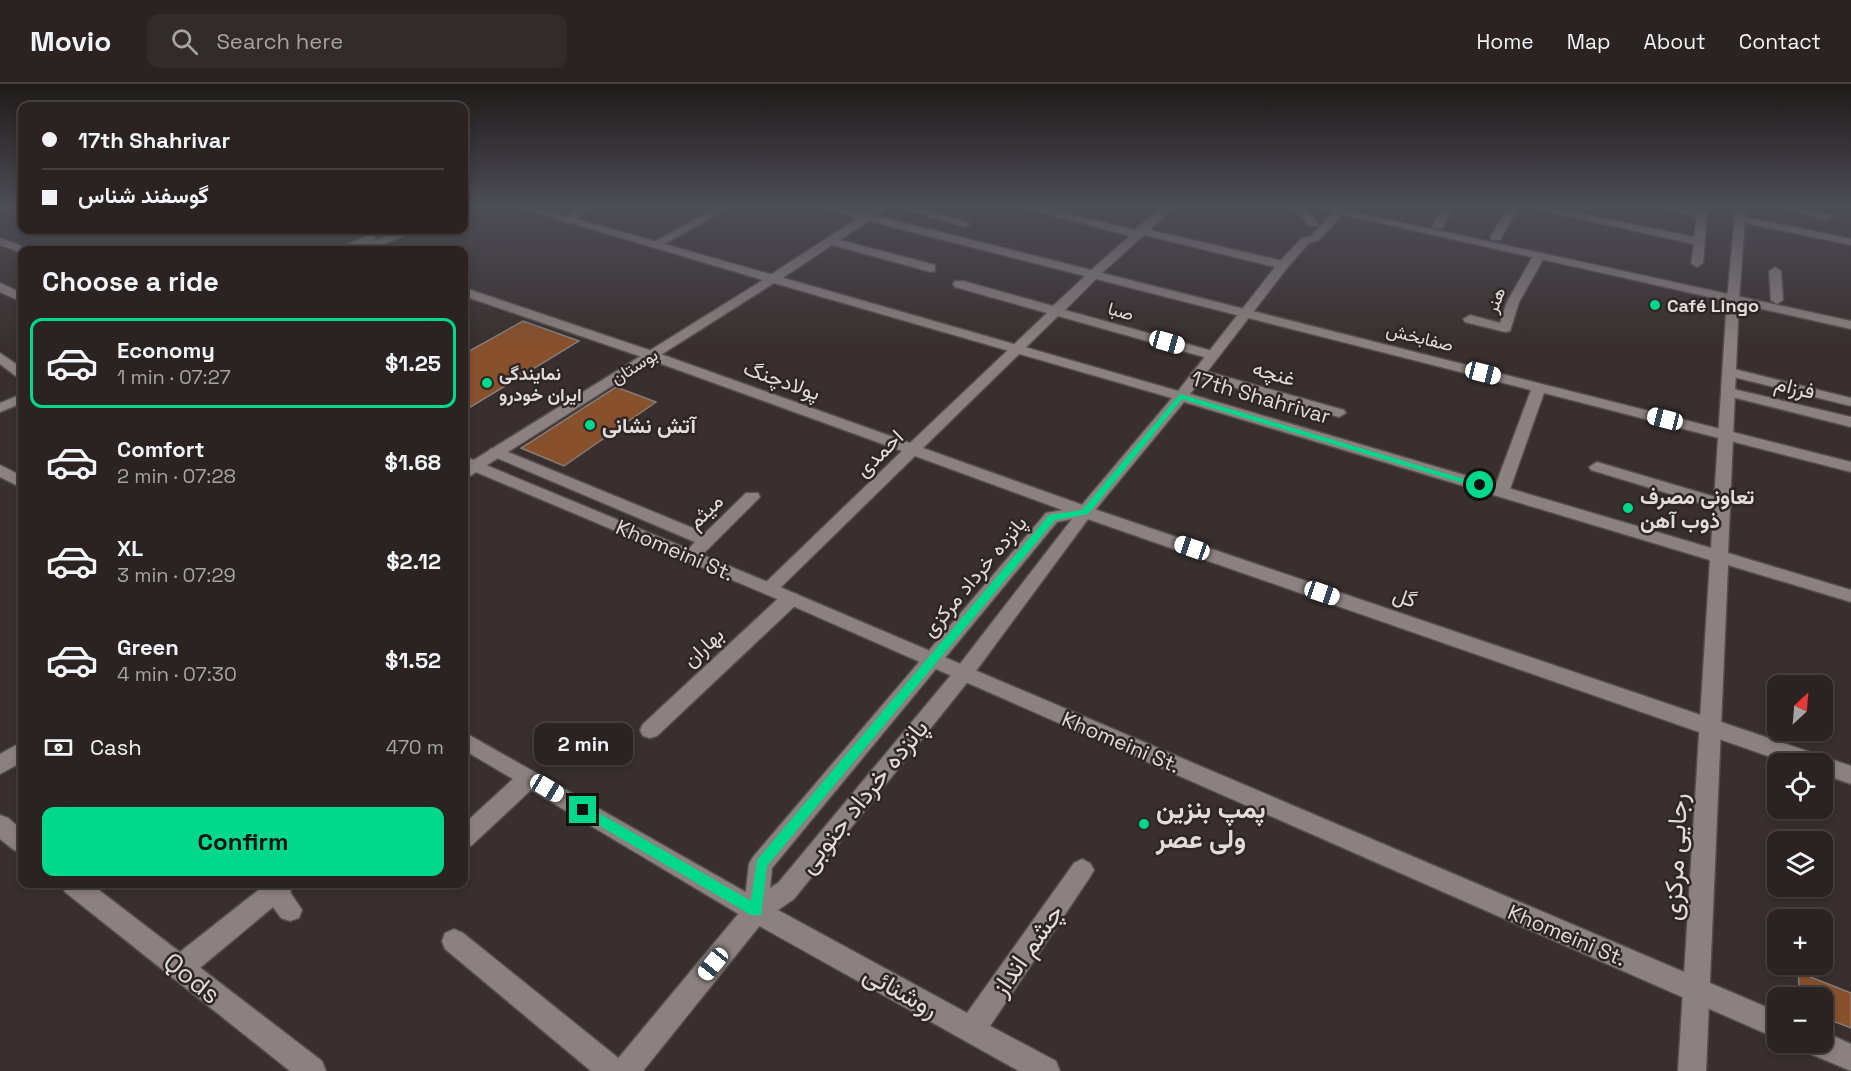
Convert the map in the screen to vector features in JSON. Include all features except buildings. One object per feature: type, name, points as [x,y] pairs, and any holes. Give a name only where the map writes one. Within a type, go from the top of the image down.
[{"type":"street","name":"17th Shahrivar","points":[[680,252],[1180,396],[1851,596]]},
{"type":"street","name":"بوستان","points":[[468,466],[496,452],[813,252]]},
{"type":"street","points":[[871,252],[931,268]]},
{"type":"street","name":"صفابخش","points":[[1002,252],[1851,467]]},
{"type":"street","name":"احمدی","points":[[769,589],[1118,252]]},
{"type":"street","points":[[1225,252],[1283,265]]},
{"type":"street","points":[[963,674],[1085,512],[1295,252]]},
{"type":"street","points":[[1522,252],[1733,295],[1777,300],[1851,317]]},
{"type":"street","points":[[1554,252],[1851,325]]},
{"type":"street","points":[[1697,263],[1699,252]]},
{"type":"street","name":"رجایی مرکزی","points":[[1692,1071],[1737,252]]},
{"type":"street","name":"هنر","points":[[1470,319],[1505,328],[1513,302],[1539,256]]},
{"type":"street","points":[[1775,271],[1777,300]]},
{"type":"street","name":"صبا","points":[[959,284],[1211,355]]},
{"type":"street","points":[[0,286],[18,296]]},
{"type":"street","name":"پولادچنگ","points":[[468,293],[650,355],[1085,512]]},
{"type":"street","points":[[0,357],[18,371]]},
{"type":"street","points":[[1731,372],[1851,402]]},
{"type":"street","name":"غنچه","points":[[1198,373],[1339,413]]},
{"type":"street","points":[[1501,492],[1539,387]]},
{"type":"street","name":"فرزام","points":[[1729,392],[1851,423]]},
{"type":"street","points":[[0,401],[18,393]]},
{"type":"street","points":[[0,408],[18,400]]},
{"type":"street","points":[[496,452],[707,540]]},
{"type":"street","name":"Khomeini St.","points":[[468,467],[769,589],[1767,1021]]},
{"type":"street","points":[[1597,467],[1723,505]]},
{"type":"street","name":"میثم","points":[[690,557],[752,497]]},
{"type":"street","name":"پانزده خرداد مرکزی","points":[[933,661],[1052,517],[1085,512]]},
{"type":"street","name":"گل","points":[[1085,512],[1788,753]]},
{"type":"street","name":"بهاران","points":[[650,730],[790,598]]},
{"type":"street","name":"پانزده خرداد جنوبی","points":[[756,911],[761,864],[933,661]]},
{"type":"street","name":"پانزده خرداد جنوبی","points":[[626,1071],[756,911],[786,891],[963,674]]},
{"type":"street","name":"روشنائی","points":[[468,742],[756,911],[1046,1071]]},
{"type":"street","points":[[0,765],[18,754]]},
{"type":"street","points":[[1833,769],[1851,775]]},
{"type":"street","points":[[468,834],[529,778]]},
{"type":"street","points":[[0,825],[18,840]]},
{"type":"street","name":"چشم انداز","points":[[971,1030],[1082,870]]},
{"type":"street","name":"Qods","points":[[79,888],[312,1071]]},
{"type":"street","points":[[180,968],[282,895]]},
{"type":"street","points":[[454,941],[612,1071]]},
{"type":"street","points":[[1833,1050],[1851,1058]]},
{"type":"place","name":"Café Lingo","points":[[1655,305]]},
{"type":"place","name":"نمایندگی ایران خودرو","points":[[487,383]]},
{"type":"place","name":"آتش نشانی","points":[[590,425]]},
{"type":"place","name":"تعاونی مصرف ذوب آهن","points":[[1628,508]]},
{"type":"place","name":"پمپ بنزین ولی عصر","points":[[1144,824]]},
{"type":"route","points":[[583,810],[756,911],[761,864],[1052,517],[1085,512],[1180,396],[1480,485]]}]
